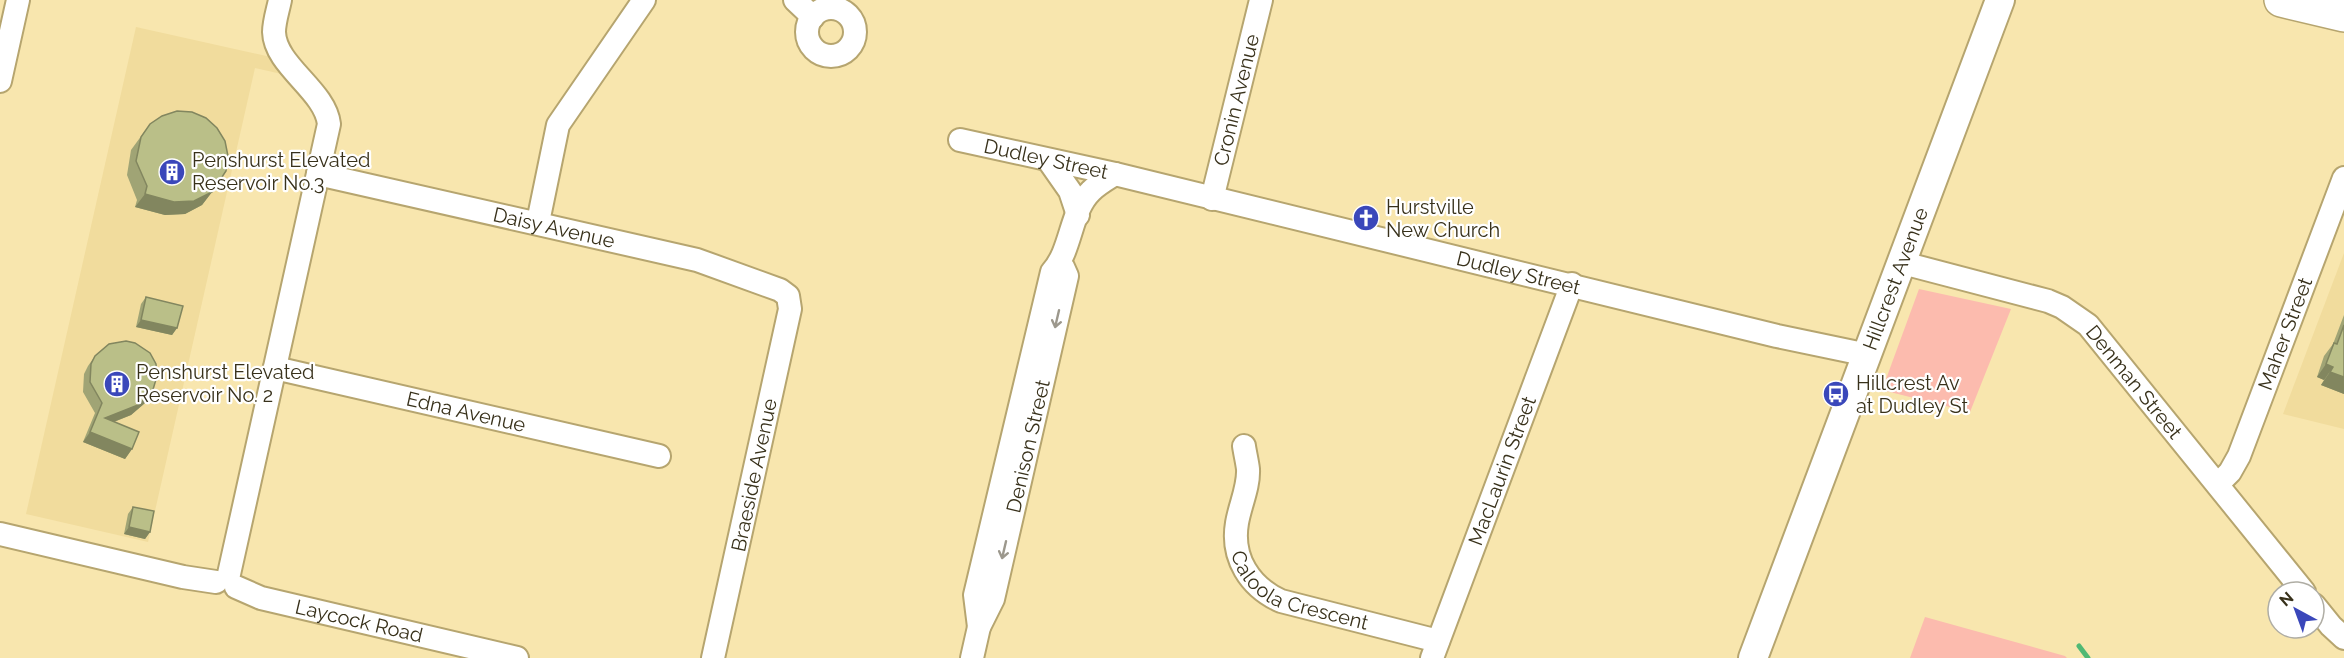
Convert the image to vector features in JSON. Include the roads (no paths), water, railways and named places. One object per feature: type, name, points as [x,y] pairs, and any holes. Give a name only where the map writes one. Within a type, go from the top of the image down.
[{"type":"highway","points":[[2281,0],[2344,15]]},
{"type":"main road","name":"Hillcrest Avenue","points":[[1753,658],[2000,0]]},
{"type":"street","points":[[0,81],[18,0]]},
{"type":"street","points":[[227,581],[328,132],[328,117],[275,41],[275,22],[280,0]]},
{"type":"street","points":[[538,222],[558,125],[644,0]]},
{"type":"street","points":[[795,0],[813,16]]},
{"type":"street","name":"Cronin Avenue","points":[[1212,199],[1261,0]]},
{"type":"street","name":"Dudley Street","points":[[960,140],[1115,174],[1777,336],[1868,355]]},
{"type":"street","points":[[1049,161],[1070,191],[1078,215]]},
{"type":"street","name":"Daisy Avenue","points":[[318,174],[538,222],[697,260],[785,293]]},
{"type":"street","name":"Denison Street","points":[[972,658],[979,627],[975,595],[1052,272],[1061,263],[1078,215],[1090,192],[1115,174]]},
{"type":"street","name":"Maher Street","points":[[2218,484],[2230,472],[2239,456],[2344,178]]},
{"type":"street","name":"Denman Street","points":[[1903,263],[2048,301],[2075,314],[2099,337],[2294,580]]},
{"type":"street","name":"MacLaurin Street","points":[[1435,650],[1572,284]]},
{"type":"street","name":"Braeside Avenue","points":[[713,658],[790,309],[791,303],[785,293]]},
{"type":"street","name":"Edna Avenue","points":[[275,368],[659,456]]},
{"type":"street","name":"Caloola Crescent","points":[[1244,446],[1248,476],[1237,526],[1237,539],[1244,569],[1260,590],[1281,601],[1435,650]]},
{"type":"street","name":"Laycock Road","points":[[0,534],[183,577],[227,581],[261,598],[517,658]]},
{"type":"street","points":[[2326,620],[2344,638]]},
{"type":"waterway","points":[[2079,646],[2088,658]]},
{"type":"place","name":"Penshurst Elevated Reservoir No.3","points":[[172,172]]},
{"type":"place","name":"Hurstville New Church","points":[[1366,218]]},
{"type":"place","name":"Penshurst Elevated Reservoir No. 2","points":[[117,384]]},
{"type":"place","name":"Hillcrest Av at Dudley St","points":[[1836,394]]}]
